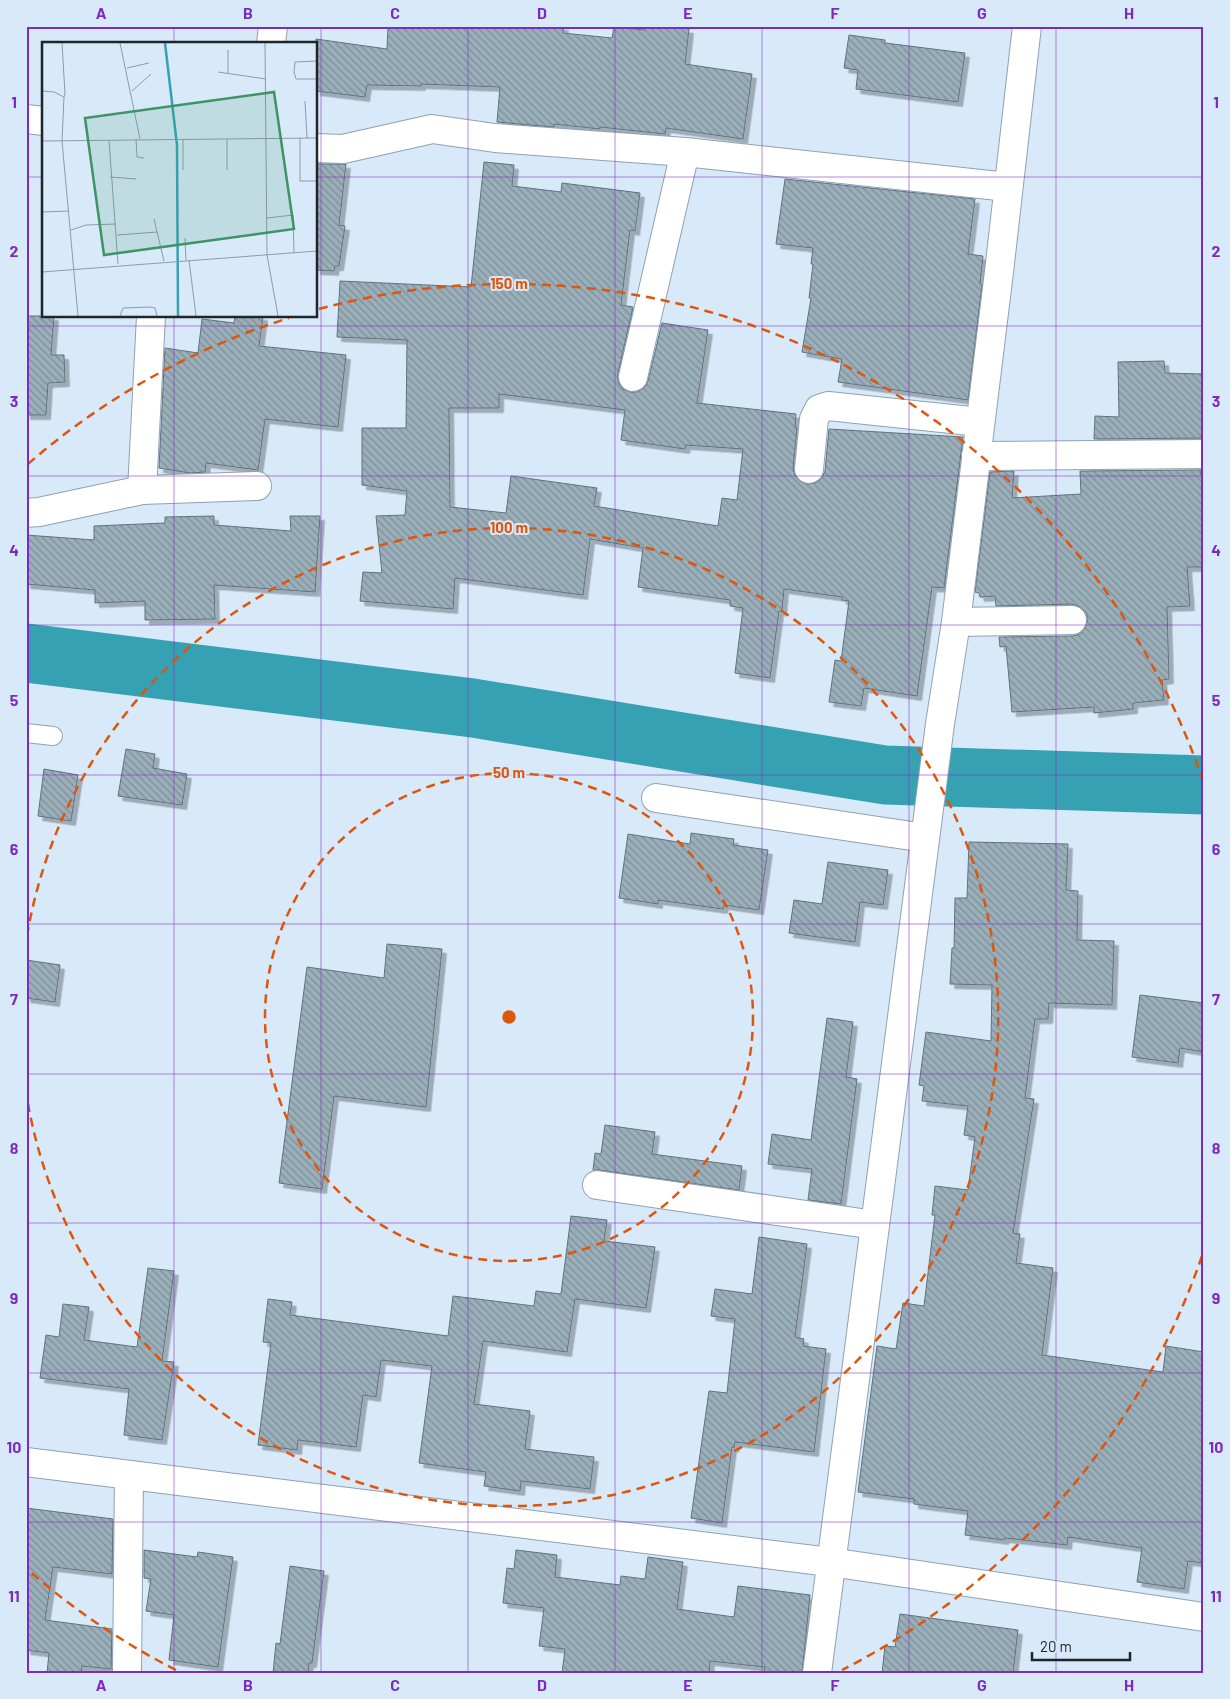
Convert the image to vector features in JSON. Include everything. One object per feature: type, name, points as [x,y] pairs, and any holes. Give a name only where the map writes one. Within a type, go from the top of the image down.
[{"type":"street","points":[[271,42],[273,26]]},
{"type":"street","points":[[817,1673],[940,724],[956,622],[999,272],[1026,26]]},
{"type":"street","points":[[26,119],[42,121]]},
{"type":"street","points":[[318,148],[343,149],[432,129],[495,138],[685,152],[1008,187]]},
{"type":"street","points":[[633,376],[685,152]]},
{"type":"street","points":[[142,490],[151,318]]},
{"type":"street","points":[[809,469],[814,419],[819,409],[828,406],[980,422]]},
{"type":"street","points":[[976,456],[1204,454]]},
{"type":"street","points":[[26,513],[39,512],[142,490],[257,486]]},
{"type":"street","points":[[956,622],[1072,620]]},
{"type":"street","points":[[656,798],[926,831]]},
{"type":"street","points":[[596,1186],[875,1225]]},
{"type":"street","points":[[26,1462],[830,1562],[1204,1617]]},
{"type":"street","points":[[127,1673],[129,1475]]},
{"type":"lane","points":[[26,733],[53,736]]},
{"type":"building","points":[[388,26],[564,26],[563,33],[612,38],[614,27],[645,30],[645,26],[666,26],[689,29],[685,64],[752,74],[743,139],[666,128],[665,134],[600,127],[600,129],[554,124],[554,127],[497,122],[500,87],[421,84],[421,86],[367,85],[365,97],[318,91],[318,42],[316,42],[316,39],[387,49]]},
{"type":"building","points":[[849,35],[885,40],[885,43],[965,53],[958,102],[856,89],[858,70],[844,68]]},
{"type":"building","points":[[484,162],[514,165],[512,186],[561,192],[562,183],[640,193],[635,231],[630,230],[621,305],[633,307],[618,373],[618,382],[623,389],[637,392],[645,387],[662,323],[708,330],[697,403],[796,414],[795,428],[797,428],[793,468],[795,476],[807,484],[815,483],[822,478],[825,471],[829,429],[963,437],[944,588],[932,587],[917,696],[864,688],[861,706],[829,702],[835,660],[841,661],[849,601],[842,600],[842,597],[784,589],[782,611],[779,611],[770,678],[735,673],[743,608],[730,606],[730,600],[638,587],[643,548],[590,539],[583,595],[455,578],[453,609],[360,601],[363,572],[382,573],[376,516],[405,515],[407,491],[362,485],[362,428],[406,428],[407,340],[337,337],[340,281],[471,287]],"holes":[[[499,394],[625,410],[621,440],[685,449],[686,445],[743,449],[737,500],[722,498],[718,526],[594,506],[597,488],[511,476],[506,513],[450,507],[449,408],[499,408]]]},
{"type":"building","points":[[318,164],[346,164],[339,225],[345,226],[339,266],[335,266],[334,271],[318,270]]},
{"type":"building","points":[[785,179],[975,199],[968,254],[983,256],[980,284],[982,285],[968,400],[838,382],[842,359],[802,352],[811,298],[809,298],[813,248],[776,244]]},
{"type":"building","points":[[26,316],[54,318],[51,355],[64,355],[65,382],[48,383],[46,415],[26,415]]},
{"type":"building","points":[[235,318],[263,318],[259,346],[346,355],[338,427],[265,419],[258,470],[206,463],[205,472],[190,473],[159,468],[165,348],[198,353],[202,319],[234,323]]},
{"type":"building","points":[[1164,361],[1165,373],[1203,374],[1202,438],[1094,439],[1095,416],[1119,417],[1118,362]]},
{"type":"building","points":[[1201,470],[1201,476],[1204,476],[1204,567],[1187,567],[1190,606],[1167,607],[1169,679],[1162,680],[1164,700],[1133,703],[1133,709],[1094,713],[1094,707],[1012,712],[1006,646],[1000,647],[999,637],[1073,636],[1080,634],[1085,628],[1088,619],[1086,612],[1072,604],[996,606],[995,596],[980,597],[979,593],[975,592],[990,472],[1014,471],[1012,498],[1081,494],[1080,471]]},
{"type":"building","points":[[214,516],[214,525],[291,531],[290,516],[320,516],[315,592],[214,585],[215,619],[145,620],[145,601],[95,603],[95,590],[26,584],[26,535],[94,540],[94,526],[165,523],[165,517]]},
{"type":"building","points":[[126,749],[155,754],[153,768],[187,774],[182,805],[118,796]]},
{"type":"building","points":[[44,769],[78,775],[71,821],[38,816]]},
{"type":"building","points":[[691,833],[734,839],[733,845],[768,850],[759,910],[724,905],[723,909],[658,900],[658,904],[619,898],[628,834],[690,844]]},
{"type":"building","points":[[969,842],[1068,844],[1066,890],[1078,891],[1077,940],[1114,941],[1112,1005],[1049,1003],[1048,1019],[1035,1019],[1025,1098],[1034,1099],[1013,1233],[1020,1234],[1016,1263],[1053,1268],[1042,1355],[1163,1372],[1166,1346],[1204,1352],[1204,1563],[1188,1561],[1184,1589],[1137,1582],[1142,1548],[1068,1537],[1067,1545],[965,1535],[968,1511],[914,1504],[914,1499],[858,1492],[877,1346],[896,1349],[903,1303],[924,1306],[935,1215],[932,1215],[935,1186],[968,1190],[975,1137],[964,1135],[968,1106],[922,1101],[924,1086],[919,1085],[926,1032],[991,1041],[992,985],[950,984],[952,948],[954,948],[955,898],[967,898]]},
{"type":"building","points":[[828,862],[888,870],[883,905],[860,902],[855,942],[789,933],[794,900],[822,904]]},
{"type":"building","points":[[387,944],[442,949],[426,1107],[334,1096],[322,1189],[279,1183],[307,967],[384,978]]},
{"type":"building","points":[[26,960],[60,965],[55,1002],[26,998]]},
{"type":"building","points":[[1140,995],[1204,1003],[1204,1052],[1180,1048],[1178,1063],[1132,1057]]},
{"type":"building","points":[[827,1018],[853,1022],[846,1077],[857,1079],[841,1204],[808,1200],[812,1169],[768,1164],[772,1134],[811,1140]]},
{"type":"building","points":[[605,1125],[655,1132],[652,1154],[742,1166],[739,1190],[593,1170],[595,1153],[601,1154]]},
{"type":"building","points":[[571,1216],[607,1220],[604,1241],[655,1247],[646,1308],[575,1299],[567,1352],[483,1341],[474,1404],[530,1411],[525,1449],[594,1457],[590,1489],[521,1481],[520,1491],[484,1486],[486,1472],[419,1463],[432,1366],[381,1360],[376,1397],[363,1395],[356,1447],[298,1440],[297,1450],[258,1445],[271,1343],[263,1342],[268,1299],[292,1302],[290,1315],[448,1336],[453,1296],[534,1306],[536,1291],[561,1294]]},
{"type":"building","points":[[759,1237],[807,1244],[795,1337],[804,1339],[803,1346],[826,1349],[814,1452],[735,1442],[734,1448],[732,1447],[722,1523],[691,1518],[709,1391],[727,1393],[735,1319],[711,1316],[715,1289],[752,1294]]},
{"type":"building","points":[[148,1268],[174,1271],[162,1361],[174,1362],[162,1440],[124,1435],[129,1389],[40,1378],[46,1335],[59,1337],[63,1304],[89,1307],[84,1340],[137,1347]]},
{"type":"building","points":[[26,1508],[113,1519],[112,1574],[53,1567],[45,1620],[112,1629],[111,1669],[82,1666],[81,1673],[47,1673],[49,1653],[26,1650]]},
{"type":"building","points":[[144,1550],[197,1557],[198,1552],[233,1557],[218,1667],[169,1660],[174,1615],[146,1611],[151,1579],[144,1578]]},
{"type":"building","points":[[516,1550],[557,1555],[555,1577],[620,1585],[621,1576],[645,1579],[648,1557],[683,1562],[677,1609],[734,1617],[738,1586],[810,1595],[802,1673],[764,1673],[765,1667],[710,1661],[709,1673],[562,1673],[565,1649],[539,1646],[544,1608],[503,1603],[507,1568],[514,1569]]},
{"type":"building","points":[[290,1566],[324,1571],[312,1663],[309,1663],[308,1673],[273,1673],[276,1643],[280,1644]]},
{"type":"building","points":[[900,1614],[1018,1630],[1013,1673],[882,1673],[885,1646],[895,1647]]},
{"type":"waterway","points":[[26,653],[473,708],[885,775],[1204,785]]}]
